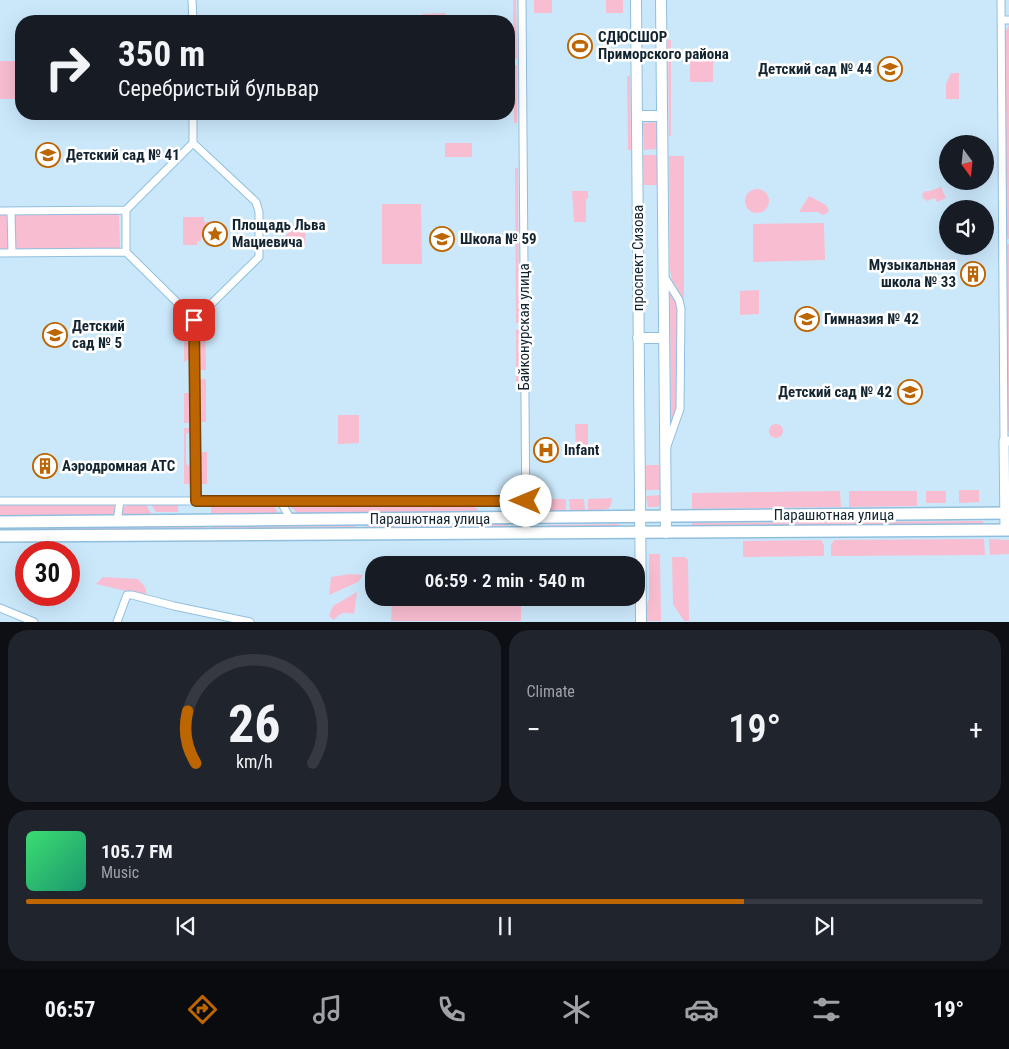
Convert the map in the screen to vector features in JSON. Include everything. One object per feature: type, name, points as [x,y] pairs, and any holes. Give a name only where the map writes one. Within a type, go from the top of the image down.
[{"type":"main road","name":"проспект Сизова","points":[[636,0],[642,622]]},
{"type":"main road","name":"проспект Сизова","points":[[661,0],[666,533]]},
{"type":"main road","points":[[637,116],[662,116]]},
{"type":"main road","points":[[638,338],[664,338]]},
{"type":"main road","name":"Парашютная улица","points":[[0,522],[1007,514]]},
{"type":"main road","points":[[359,520],[362,526],[360,534]]},
{"type":"main road","points":[[35,522],[35,536]]},
{"type":"main road","name":"Парашютная улица","points":[[0,536],[1007,530]]},
{"type":"street","points":[[192,0],[193,15]]},
{"type":"street","name":"Байконурская улица","points":[[522,0],[526,533]]},
{"type":"street","points":[[1001,0],[1005,20],[1007,530]]},
{"type":"street","points":[[193,120],[194,143],[256,202],[259,212],[259,257],[194,320]]},
{"type":"street","points":[[0,211],[126,210],[194,143]]},
{"type":"street","points":[[126,210],[126,252],[194,320],[196,501]]},
{"type":"street","points":[[11,211],[12,253]]},
{"type":"street","points":[[0,253],[126,252]]},
{"type":"street","points":[[663,274],[679,300],[680,309],[680,409],[665,450]]},
{"type":"street","points":[[0,501],[526,501]]},
{"type":"street","points":[[117,522],[120,501]]},
{"type":"street","points":[[281,502],[291,520]]},
{"type":"street","points":[[117,622],[128,595],[132,595],[250,622]]},
{"type":"street","points":[[0,608],[34,622]]},
{"type":"shaded area","points":[[513,0],[516,0],[517,59],[515,59],[515,15],[513,15]]},
{"type":"shaded area","points":[[534,0],[552,0],[552,13],[534,13]]},
{"type":"shaded area","points":[[606,0],[623,0],[623,13],[606,13]]},
{"type":"shaded area","points":[[446,13],[446,15],[422,15]]},
{"type":"shaded area","points":[[1009,25],[1009,239],[1006,239],[1005,33]]},
{"type":"shaded area","points":[[668,40],[671,40],[671,136],[669,136]]},
{"type":"shaded area","points":[[690,58],[713,58],[713,82],[690,82]]},
{"type":"shaded area","points":[[0,61],[15,61],[15,99],[0,99]]},
{"type":"shaded area","points":[[515,65],[517,65],[517,123],[514,123]]},
{"type":"shaded area","points":[[951,73],[959,73],[959,99],[946,99],[946,84]]},
{"type":"shaded area","points":[[627,76],[630,76],[631,150],[628,150]]},
{"type":"shaded area","points":[[657,122],[657,149],[644,150],[643,123]]},
{"type":"shaded area","points":[[445,143],[472,143],[472,157],[445,157]]},
{"type":"shaded area","points":[[643,155],[657,155],[657,185],[644,185]]},
{"type":"shaded area","points":[[669,156],[684,156],[684,300],[672,280],[670,269]]},
{"type":"shaded area","points":[[515,168],[518,168],[519,323],[516,323]]},
{"type":"shaded area","points":[[939,188],[946,198],[937,202],[935,198],[927,201],[923,198],[922,194],[925,191]]},
{"type":"shaded area","points":[[757,189],[762,190],[768,196],[768,206],[762,212],[757,213],[752,212],[746,206],[745,201],[746,196],[752,190]]},
{"type":"shaded area","points":[[572,191],[588,191],[586,222],[574,222]]},
{"type":"shaded area","points":[[809,196],[826,205],[829,210],[827,213],[823,215],[818,212],[799,212]]},
{"type":"shaded area","points":[[382,204],[421,204],[422,264],[382,264]]},
{"type":"shaded area","points":[[0,214],[8,214],[9,249],[0,250]]},
{"type":"shaded area","points":[[14,214],[119,214],[120,248],[15,249]]},
{"type":"shaded area","points":[[183,217],[204,217],[204,222],[209,222],[209,237],[201,237],[201,241],[197,241],[197,245],[183,245]]},
{"type":"shaded area","points":[[298,218],[306,219],[305,245],[278,247]]},
{"type":"shaded area","points":[[824,223],[825,260],[753,262],[753,224]]},
{"type":"shaded area","points":[[1006,244],[1009,244],[1009,433],[1008,430]]},
{"type":"shaded area","points":[[759,290],[759,314],[740,315],[740,291]]},
{"type":"shaded area","points":[[670,292],[677,302],[678,309],[678,409],[674,419],[671,420]]},
{"type":"shaded area","points":[[200,328],[205,328],[206,370],[200,370]]},
{"type":"shaded area","points":[[184,329],[190,329],[190,358],[184,362]]},
{"type":"shaded area","points":[[516,330],[519,330],[519,384],[516,384]]},
{"type":"shaded area","points":[[200,379],[206,379],[206,422],[200,420]]},
{"type":"shaded area","points":[[184,393],[190,393],[191,423],[184,423]]},
{"type":"shaded area","points":[[338,415],[359,415],[359,443],[338,444]]},
{"type":"shaded area","points":[[575,424],[588,424],[588,448],[576,448]]},
{"type":"shaded area","points":[[773,424],[779,424],[783,431],[779,438],[773,438],[769,434],[769,428]]},
{"type":"shaded area","points":[[184,428],[191,428],[191,431],[186,434],[186,464],[191,467],[191,484],[184,484]]},
{"type":"shaded area","points":[[200,452],[207,452],[207,484],[200,484]]},
{"type":"shaded area","points":[[646,465],[659,465],[660,490],[646,490]]},
{"type":"shaded area","points":[[959,490],[979,490],[979,502],[959,503]]},
{"type":"shaded area","points":[[840,491],[841,507],[692,509],[692,493]]},
{"type":"shaded area","points":[[849,491],[917,491],[917,506],[849,507]]},
{"type":"shaded area","points":[[926,491],[946,491],[946,503],[926,503]]},
{"type":"shaded area","points":[[660,495],[658,507],[648,507],[646,496]]},
{"type":"shaded area","points":[[612,498],[608,509],[588,511],[588,499]]},
{"type":"shaded area","points":[[545,499],[566,499],[566,511],[549,510]]},
{"type":"shaded area","points":[[569,499],[584,499],[585,511],[570,511]]},
{"type":"shaded area","points":[[145,503],[153,516],[125,516],[121,513],[122,509],[127,505]]},
{"type":"shaded area","points":[[150,503],[178,503],[178,512],[156,512]]},
{"type":"shaded area","points":[[211,503],[273,504],[278,513],[273,515],[211,515]]},
{"type":"shaded area","points":[[0,504],[114,504],[116,513],[112,516],[0,516]]},
{"type":"shaded area","points":[[291,504],[473,504],[480,513],[300,513],[291,507]]},
{"type":"shaded area","points":[[983,521],[983,525],[692,527],[692,523]]},
{"type":"shaded area","points":[[508,524],[508,529],[366,528],[367,526]]},
{"type":"shaded area","points":[[619,524],[619,527],[547,528],[547,525]]},
{"type":"shaded area","points":[[355,526],[356,529],[211,531],[211,527]]},
{"type":"shaded area","points":[[206,527],[206,531],[43,532],[43,528]]},
{"type":"shaded area","points":[[984,539],[985,555],[831,556],[831,545],[834,540]]},
{"type":"shaded area","points":[[989,539],[1009,540],[1009,554],[990,555]]},
{"type":"shaded area","points":[[821,540],[824,545],[824,556],[743,557],[743,541]]},
{"type":"shaded area","points":[[649,554],[660,554],[661,621],[647,621]]},
{"type":"shaded area","points":[[672,557],[685,557],[688,560],[689,621],[684,621],[673,604]]},
{"type":"shaded area","points":[[350,574],[363,575],[358,582],[329,595],[331,577]]},
{"type":"shaded area","points":[[103,577],[138,579],[145,587],[147,596],[96,584]]},
{"type":"shaded area","points":[[357,592],[354,614],[343,613],[334,620],[329,616],[333,606]]},
{"type":"shaded area","points":[[392,606],[521,606],[521,621],[391,621]]},
{"type":"place","name":"СДЮСШОР Приморского района","points":[[580,46]]},
{"type":"place","name":"Детский сад № 44","points":[[890,69]]},
{"type":"place","name":"Детский сад № 41","points":[[48,155]]},
{"type":"place","name":"Площадь Льва Мациевича","points":[[215,234]]},
{"type":"place","name":"Школа № 59","points":[[442,239]]},
{"type":"place","name":"Музыкальная школа № 33","points":[[973,274]]},
{"type":"place","name":"Гимназия № 42","points":[[807,319]]},
{"type":"place","name":"Детский сад № 5","points":[[55,335]]},
{"type":"place","name":"Детский сад № 42","points":[[910,392]]},
{"type":"place","name":"Infant","points":[[546,450]]},
{"type":"place","name":"Аэродромная АТС","points":[[45,466]]},
{"type":"route","points":[[194,320],[196,501],[526,501]]}]
